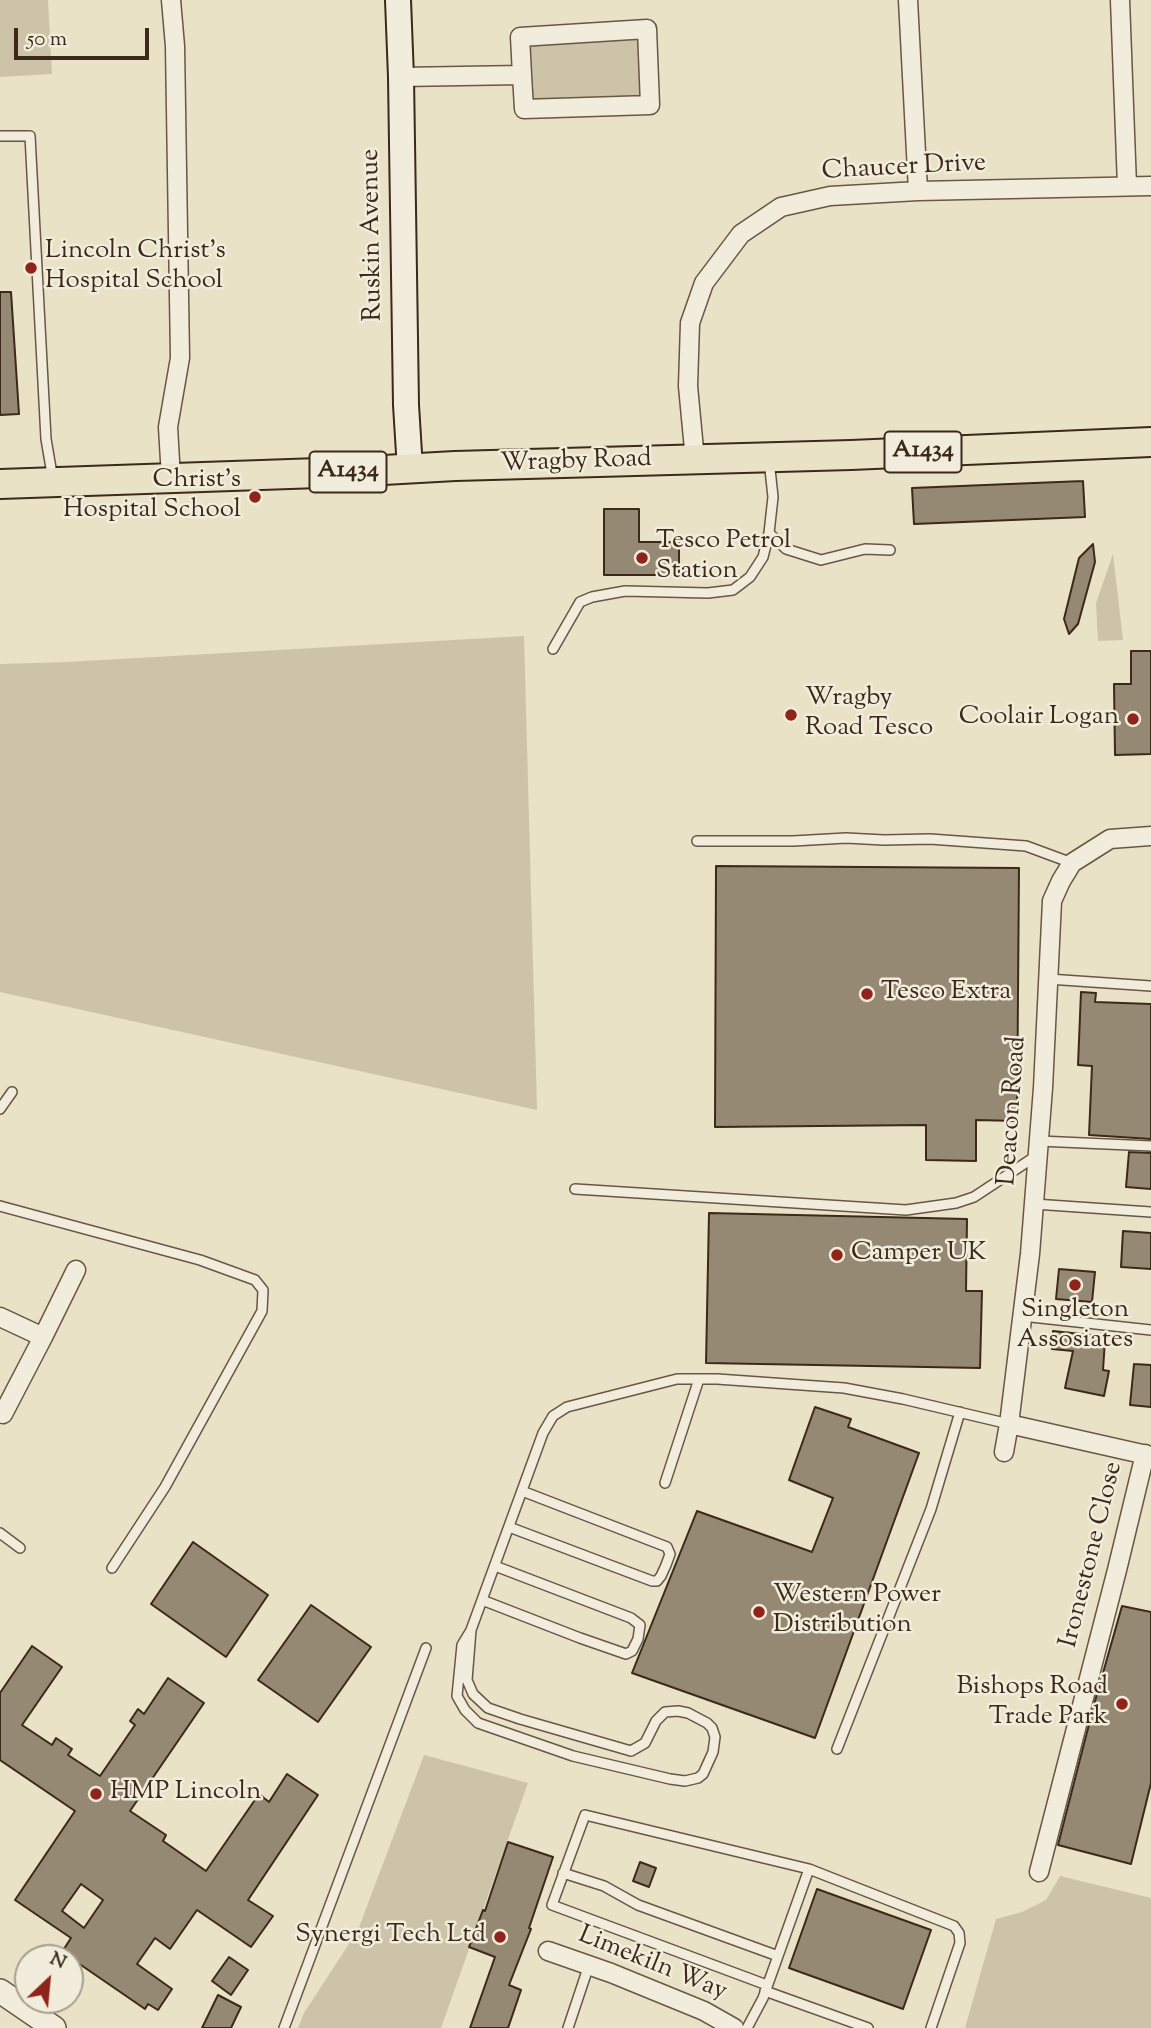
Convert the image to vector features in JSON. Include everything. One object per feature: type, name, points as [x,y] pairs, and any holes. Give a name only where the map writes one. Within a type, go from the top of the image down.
[{"type":"main road","name":"Ruskin Avenue","points":[[398,0],[410,469]]},
{"type":"main road","name":"Wragby Road","points":[[0,484],[1151,442]]},
{"type":"street","points":[[172,0],[176,59],[180,358],[168,426],[172,478]]},
{"type":"street","points":[[908,0],[918,191]]},
{"type":"street","points":[[1120,0],[1127,186]]},
{"type":"street","points":[[647,29],[650,105],[524,109],[522,75],[520,37],[647,29]]},
{"type":"street","points":[[401,77],[522,75]]},
{"type":"street","name":"Chaucer Drive","points":[[695,460],[688,386],[690,323],[704,283],[741,234],[781,207],[831,196],[918,191],[1151,186]]},
{"type":"street","name":"Deacon Road","points":[[1004,1452],[1034,1204],[1052,901],[1072,863],[1110,839],[1151,836]]},
{"type":"street","points":[[4,1414],[76,1270]]},
{"type":"street","points":[[0,1317],[43,1337]]},
{"type":"street","points":[[1009,1424],[1148,1455]]},
{"type":"street","name":"Ironestone Close","points":[[1039,1872],[1148,1455]]},
{"type":"street","name":"Limekiln Way","points":[[548,1951],[704,2011],[734,2028]]},
{"type":"street","points":[[0,1991],[54,2028]]},
{"type":"lane","points":[[0,136],[30,136],[46,439],[53,482]]},
{"type":"lane","points":[[554,649],[580,602],[592,597],[625,591],[708,593],[733,590],[750,577],[763,557],[769,533],[773,498],[769,458]]},
{"type":"lane","points":[[769,533],[786,549],[821,560],[865,549],[890,550]]},
{"type":"lane","points":[[697,841],[930,839],[1026,846],[1072,863]]},
{"type":"lane","points":[[1048,979],[1151,986]]},
{"type":"lane","points":[[0,1109],[12,1092]]},
{"type":"lane","points":[[575,1189],[906,1210],[956,1203],[974,1197],[1038,1148],[1151,1146]]},
{"type":"lane","points":[[1034,1204],[1151,1212]]},
{"type":"lane","points":[[0,1206],[200,1260],[255,1280],[263,1290],[262,1311],[165,1488],[112,1567]]},
{"type":"lane","points":[[1022,1316],[1151,1330]]},
{"type":"lane","points":[[471,1630],[467,1680],[473,1694],[488,1708],[631,1751],[645,1743],[656,1721],[665,1712],[688,1713],[707,1723],[715,1737],[713,1752],[703,1774],[698,1778],[670,1780],[573,1756],[478,1723],[465,1710],[457,1696],[462,1645],[471,1630],[543,1433],[553,1416],[566,1407],[677,1379],[699,1379],[844,1388],[1009,1424]]},
{"type":"lane","points":[[665,1483],[699,1379]]},
{"type":"lane","points":[[837,1749],[931,1509],[960,1412]]},
{"type":"lane","points":[[509,1527],[652,1581],[657,1581],[666,1566],[670,1554],[667,1547],[523,1491]]},
{"type":"lane","points":[[0,1533],[20,1548]]},
{"type":"lane","points":[[482,1600],[622,1653],[629,1654],[638,1639],[640,1625],[631,1618],[495,1566]]},
{"type":"lane","points":[[284,2028],[426,1648]]},
{"type":"lane","points":[[868,2028],[552,1905],[585,1815],[809,1869],[954,1926],[959,1933],[960,1943],[931,2028]]},
{"type":"lane","points":[[747,2028],[766,1988],[809,1869]]},
{"type":"lane","points":[[563,1873],[604,1886],[638,1905],[778,1956]]},
{"type":"lane","points":[[568,2028],[589,1965]]},
{"type":"shaded area","points":[[0,0],[48,0],[52,74],[0,77]]},
{"type":"shaded area","points":[[647,29],[650,105],[524,109],[520,37]]},
{"type":"shaded area","points":[[1113,554],[1123,640],[1098,641],[1096,603]]},
{"type":"shaded area","points":[[524,636],[537,1110],[0,992],[0,664]]},
{"type":"shaded area","points":[[424,1755],[528,1783],[441,2028],[298,2028],[304,2013],[358,1930]]},
{"type":"shaded area","points":[[1060,1876],[1151,1898],[1151,2028],[965,2028],[996,1919],[1022,1912],[1046,1900]]},
{"type":"building","points":[[0,292],[11,292],[19,414],[0,415]]},
{"type":"building","points":[[1083,481],[1085,517],[914,524],[912,488]]},
{"type":"building","name":"Tesco Petrol Station","points":[[604,509],[639,509],[639,542],[679,542],[679,575],[604,575]]},
{"type":"building","points":[[1093,544],[1095,562],[1078,624],[1069,634],[1064,619],[1079,558]]},
{"type":"building","name":"Coolair Logan","points":[[1131,651],[1151,651],[1151,754],[1115,755],[1114,684],[1131,684]]},
{"type":"building","name":"Tesco Extra","points":[[716,866],[1019,868],[1017,1121],[976,1120],[976,1161],[926,1160],[926,1125],[715,1127]]},
{"type":"building","points":[[1081,992],[1096,993],[1095,1002],[1151,1004],[1151,1139],[1089,1135],[1092,1066],[1078,1065]]},
{"type":"building","points":[[1129,1152],[1151,1153],[1151,1189],[1126,1187]]},
{"type":"building","name":"Camper UK","points":[[709,1213],[967,1219],[966,1291],[982,1291],[980,1368],[706,1363]]},
{"type":"building","points":[[1123,1231],[1151,1233],[1151,1269],[1121,1267]]},
{"type":"building","name":"Singleton Assosiates","points":[[1059,1269],[1095,1272],[1092,1302],[1056,1299]]},
{"type":"building","points":[[1053,1331],[1091,1335],[1090,1339],[1105,1340],[1103,1370],[1109,1371],[1104,1396],[1065,1388],[1073,1351],[1052,1349]]},
{"type":"building","points":[[1134,1364],[1151,1365],[1151,1407],[1130,1405]]},
{"type":"building","name":"Western Power Distribution","points":[[815,1407],[851,1419],[848,1427],[919,1453],[815,1738],[632,1673],[697,1511],[812,1552],[833,1498],[789,1480]]},
{"type":"building","points":[[193,1542],[268,1595],[226,1657],[151,1604]]},
{"type":"building","points":[[311,1605],[371,1647],[318,1722],[258,1680]]},
{"type":"building","name":"Bishops Road Trade Park","points":[[1122,1606],[1151,1612],[1151,1783],[1131,1864],[1058,1845]]},
{"type":"building","points":[[32,1646],[62,1667],[22,1725],[52,1745],[56,1738],[72,1749],[68,1755],[100,1776],[135,1725],[130,1721],[138,1709],[144,1714],[168,1678],[204,1703],[130,1811],[166,1835],[163,1841],[206,1871],[259,1794],[269,1802],[287,1774],[318,1795],[248,1900],[273,1916],[251,1947],[197,1910],[170,1949],[155,1938],[137,1964],[172,1989],[158,2010],[148,2004],[145,2009],[84,1967],[84,1944],[67,1944],[71,1938],[15,1900],[75,1811],[0,1760],[0,1693]],"holes":[[[81,1884],[103,1900],[84,1928],[62,1911]]]},
{"type":"building","points":[[508,1842],[553,1857],[529,1928],[531,1929],[509,1985],[521,1990],[508,2028],[470,2028],[495,1957],[469,1947],[483,1910],[485,1911]]},
{"type":"building","points":[[640,1862],[656,1868],[649,1887],[633,1881]]},
{"type":"building","points":[[817,1889],[931,1930],[903,2009],[789,1968]]},
{"type":"building","points":[[229,1957],[248,1970],[231,1995],[212,1981]]},
{"type":"building","points":[[218,1995],[241,2007],[231,2028],[202,2028]]},
{"type":"place","name":"Lincoln Christ's Hospital School","points":[[31,268]]},
{"type":"place","name":"Christ's Hospital School","points":[[255,497]]},
{"type":"place","name":"Tesco Petrol Station","points":[[642,558]]},
{"type":"place","name":"Wragby Road Tesco","points":[[791,715]]},
{"type":"place","name":"Coolair Logan","points":[[1133,719]]},
{"type":"place","name":"Tesco Extra","points":[[867,994]]},
{"type":"place","name":"Camper UK","points":[[837,1255]]},
{"type":"place","name":"Singleton Assosiates","points":[[1075,1285]]},
{"type":"place","name":"Western Power Distribution","points":[[759,1612]]},
{"type":"place","name":"Bishops Road Trade Park","points":[[1122,1704]]},
{"type":"place","name":"HMP Lincoln","points":[[96,1794]]},
{"type":"place","name":"Synergi Tech Ltd","points":[[500,1937]]}]
